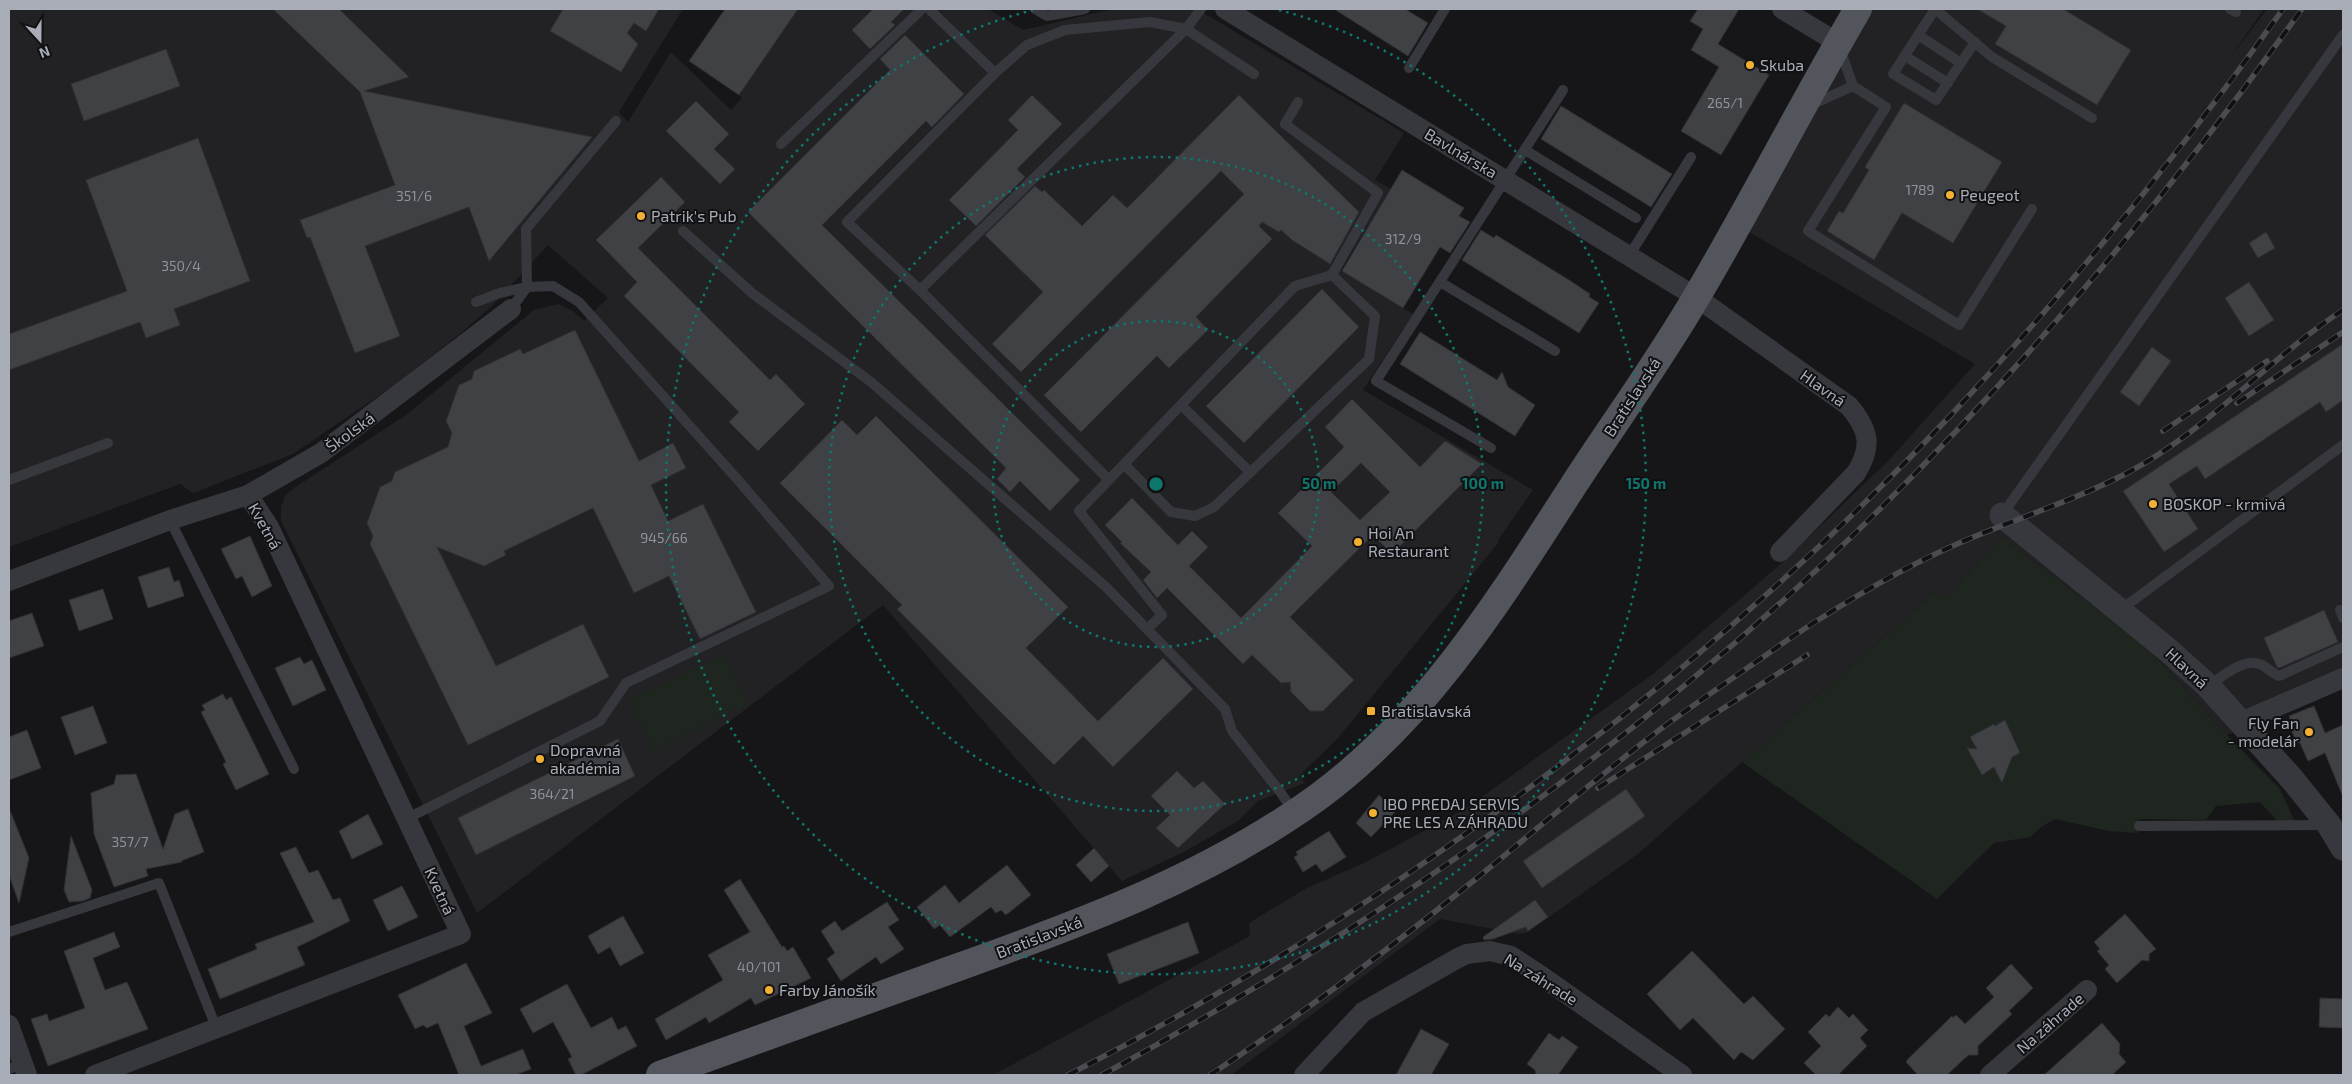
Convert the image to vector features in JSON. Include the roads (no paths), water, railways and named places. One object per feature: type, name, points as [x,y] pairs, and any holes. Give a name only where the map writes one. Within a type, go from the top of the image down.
[{"type":"main road","name":"Bratislavská","points":[[660,1075],[1049,935],[1132,901],[1237,848],[1294,813],[1341,778],[1384,741],[1440,680],[1464,650],[1510,585],[1696,298],[1858,9]]},
{"type":"street","name":"Bavlnárska","points":[[1225,9],[1696,298]]},
{"type":"street","points":[[1782,9],[1838,43]]},
{"type":"street","name":"Hlavná","points":[[1696,298],[1849,406],[1860,418],[1867,437],[1865,458],[1856,473],[1780,552]]},
{"type":"street","name":"Školská","points":[[9,581],[170,520],[248,495],[321,453],[511,310]]},
{"type":"street","name":"Kvetná","points":[[95,1075],[461,934],[269,527],[248,495]]},
{"type":"street","name":"Hlavná","points":[[2002,515],[2168,650],[2208,686],[2292,778],[2329,825],[2343,848]]},
{"type":"street","points":[[2242,722],[2343,678]]},
{"type":"street","name":"Na záhrade","points":[[1304,1075],[1363,1012],[1458,958],[1467,954],[1490,951],[1510,956],[1540,975],[1682,1075]]},
{"type":"street","name":"Na záhrade","points":[[1990,1075],[2087,990]]},
{"type":"street","points":[[9,1025],[19,1069]]},
{"type":"lane","points":[[781,144],[922,9]]},
{"type":"lane","points":[[929,9],[995,73]]},
{"type":"lane","points":[[1035,9],[1047,16],[1085,9]]},
{"type":"lane","points":[[920,290],[1186,30],[1200,9]]},
{"type":"lane","points":[[1409,68],[1445,9]]},
{"type":"lane","points":[[1975,42],[1936,100],[1893,74],[1935,9],[1975,42],[1992,57],[2092,118]]},
{"type":"lane","points":[[1109,480],[920,290],[847,222],[995,73],[1026,45],[1065,30],[1150,22],[1186,30],[1254,74]]},
{"type":"lane","points":[[2002,515],[2343,34]]},
{"type":"lane","points":[[1918,35],[1961,63]]},
{"type":"lane","points":[[1838,43],[1854,86],[1886,106],[1808,231],[1959,325],[2032,209]]},
{"type":"lane","points":[[1905,56],[1948,83]]},
{"type":"lane","points":[[1803,108],[1854,86]]},
{"type":"lane","points":[[1491,448],[1376,381],[1564,90]]},
{"type":"lane","points":[[1147,629],[1162,615],[1079,511],[1295,286],[1332,275],[1378,193],[1285,124],[1298,102]]},
{"type":"lane","points":[[511,310],[527,287],[526,229],[616,121]]},
{"type":"lane","points":[[1525,150],[1636,218]]},
{"type":"lane","points":[[1630,256],[1691,157]]},
{"type":"lane","points":[[683,231],[752,293],[871,382],[1106,587],[1226,709],[1232,732],[1281,792],[1294,813]]},
{"type":"lane","points":[[1124,464],[1171,512],[1195,516],[1214,507],[1369,359],[1375,316],[1332,275]]},
{"type":"lane","points":[[1440,282],[1555,351]]},
{"type":"lane","points":[[406,819],[600,721],[626,683],[829,586],[738,480],[579,302],[553,286],[527,287],[500,293],[476,302]]},
{"type":"lane","points":[[1181,405],[1250,472]]},
{"type":"lane","points":[[9,480],[108,443]]},
{"type":"lane","points":[[2119,611],[2343,445]]},
{"type":"lane","points":[[170,520],[294,769]]},
{"type":"lane","points":[[2208,686],[2251,662],[2262,665],[2278,676],[2343,646]]},
{"type":"lane","points":[[2139,826],[2329,825]]},
{"type":"lane","points":[[9,932],[159,883],[216,1027]]},
{"type":"railway","points":[[1068,1075],[1188,1010],[1307,940],[1423,863],[1537,782],[1648,696],[1754,606],[1855,512],[1996,367],[2082,268],[2165,166],[2283,9]]},
{"type":"railway","points":[[1102,1075],[1199,1021],[1294,964],[1479,842],[1569,777],[1742,637],[1824,563],[1890,499],[1954,434],[2016,366],[2076,298],[2192,156],[2302,9]]},
{"type":"railway","points":[[1210,1075],[1379,955],[1645,741],[1789,639],[1871,588],[1935,554],[2087,492],[2129,472],[2158,455],[2212,415],[2289,350],[2343,310]]},
{"type":"railway","points":[[2237,403],[2343,332]]},
{"type":"railway","points":[[2163,431],[2267,361]]},
{"type":"railway","points":[[1598,788],[1807,655]]},
{"type":"place","name":"Skuba","points":[[1750,65]]},
{"type":"place","name":"Peugeot","points":[[1950,195]]},
{"type":"place","name":"Patrik's Pub","points":[[641,216]]},
{"type":"place","name":"BOSKOP - krmivá","points":[[2153,504]]},
{"type":"place","name":"Hoi An Restaurant","points":[[1358,542]]},
{"type":"place","name":"Bratislavská","points":[[1371,711]]},
{"type":"place","name":"Fly Fan - modelár","points":[[2309,732]]},
{"type":"place","name":"Dopravná akadémia","points":[[540,759]]},
{"type":"place","name":"IBO PREDAJ SERVIS PRE LES A ZÁHRADU","points":[[1373,813]]},
{"type":"place","name":"Farby Jánošík","points":[[769,990]]}]
